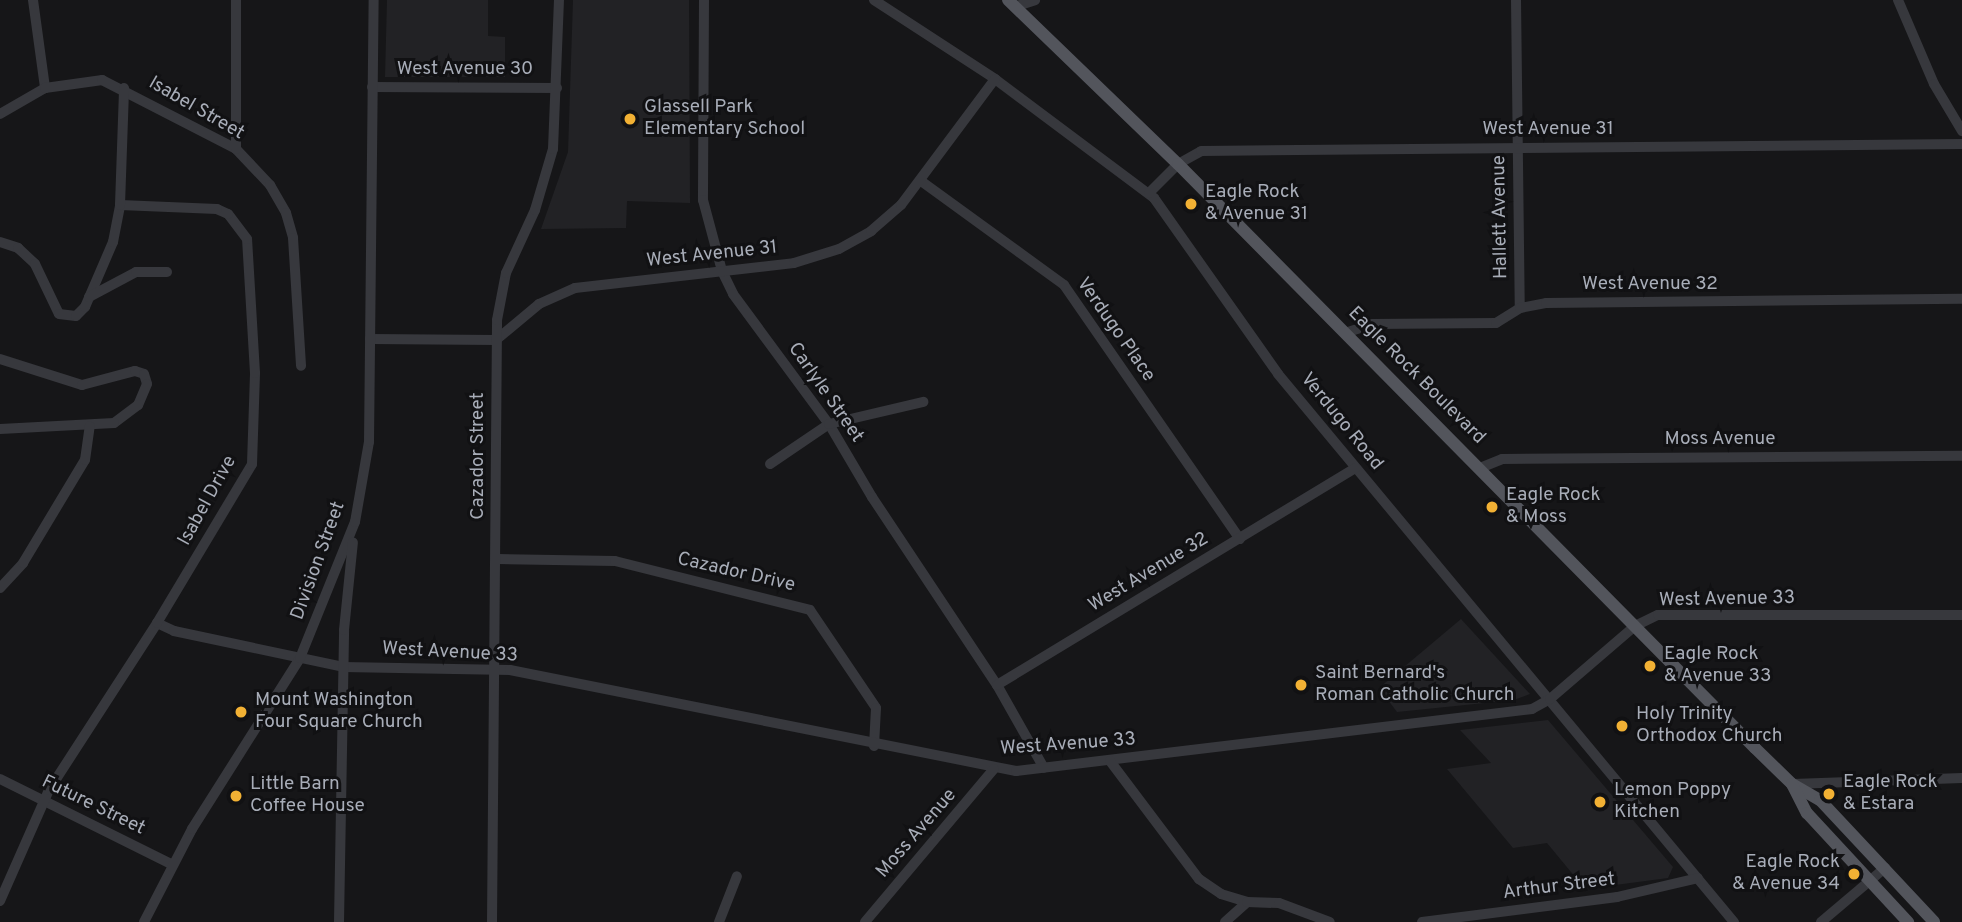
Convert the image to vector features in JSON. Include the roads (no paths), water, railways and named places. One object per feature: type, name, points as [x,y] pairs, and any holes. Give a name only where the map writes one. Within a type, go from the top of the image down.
[{"type":"main road","name":"Eagle Rock Boulevard","points":[[1012,3],[1178,164],[1792,783],[1820,800],[1934,922]]},
{"type":"main road","name":"Eagle Rock Boulevard","points":[[1792,783],[1807,813],[1908,922]]},
{"type":"street","points":[[33,0],[45,88]]},
{"type":"street","points":[[236,0],[236,149]]},
{"type":"street","name":"Division Street","points":[[144,922],[171,864],[300,658],[355,522],[369,442],[374,0]]},
{"type":"street","name":"Cazador Street","points":[[492,922],[498,559],[496,340],[506,273],[550,166],[557,88],[559,0]]},
{"type":"street","name":"Carlyle Street","points":[[704,0],[703,200],[722,271],[733,293],[829,424],[872,497],[997,685],[1044,768]]},
{"type":"street","name":"Verdugo Road","points":[[874,0],[995,79],[1149,192],[1278,374],[1734,922]]},
{"type":"street","points":[[1012,3],[1035,0]]},
{"type":"street","name":"Hallett Avenue","points":[[1516,0],[1520,308]]},
{"type":"street","points":[[1898,0],[1934,83],[1962,131]]},
{"type":"street","name":"West Avenue 31","points":[[496,340],[539,304],[567,291],[794,263],[839,249],[885,220],[920,181],[995,79]]},
{"type":"street","name":"Isabel Street","points":[[0,114],[45,88],[102,80],[124,88],[236,149],[270,185],[286,213],[293,238],[301,366]]},
{"type":"street","name":"West Avenue 30","points":[[372,87],[557,88]]},
{"type":"street","points":[[0,242],[18,248],[35,264],[58,314],[76,316],[89,298],[113,242],[120,205],[124,88]]},
{"type":"street","name":"West Avenue 31","points":[[1149,192],[1178,164],[1201,151],[1962,144]]},
{"type":"street","name":"Verdugo Place","points":[[920,181],[1064,285],[1240,539]]},
{"type":"street","name":"Isabel Drive","points":[[0,901],[43,802],[157,623],[252,464],[255,373],[248,253],[244,232],[217,209],[120,205]]},
{"type":"street","points":[[89,298],[136,272],[167,272]]},
{"type":"street","name":"West Avenue 32","points":[[1345,333],[1372,324],[1496,323],[1520,308],[1546,303],[1962,299]]},
{"type":"street","points":[[370,339],[496,340]]},
{"type":"street","points":[[0,359],[82,385],[135,371],[144,374],[147,384],[138,405],[124,419],[90,426],[0,429]]},
{"type":"street","points":[[770,464],[829,424],[923,401]]},
{"type":"street","points":[[0,588],[23,562],[85,460],[90,426]]},
{"type":"street","name":"Moss Avenue","points":[[1480,468],[1502,459],[1962,456]]},
{"type":"street","name":"West Avenue 32","points":[[997,685],[1355,468]]},
{"type":"street","points":[[339,922],[344,667],[355,522]]},
{"type":"street","name":"Cazador Drive","points":[[498,559],[615,561],[810,610],[876,708],[874,746]]},
{"type":"street","name":"West Avenue 33","points":[[157,623],[174,631],[344,667],[495,668],[994,769],[1044,768],[1110,761],[1532,709],[1550,699],[1635,626],[1658,615],[1962,615]]},
{"type":"street","points":[[1110,761],[1199,879],[1221,894],[1247,902],[1279,903],[1330,922]]},
{"type":"street","name":"Moss Avenue","points":[[865,922],[994,769]]},
{"type":"street","points":[[1792,783],[1962,778]]},
{"type":"street","name":"Future Street","points":[[0,779],[171,864]]},
{"type":"street","points":[[1821,922],[1885,867]]},
{"type":"street","points":[[719,922],[737,876]]},
{"type":"street","name":"Arthur Street","points":[[1422,922],[1617,897],[1698,878]]},
{"type":"street","points":[[1226,922],[1247,902]]},
{"type":"place","name":"Glassell Park Elementary School","points":[[630,119]]},
{"type":"place","name":"Eagle Rock & Avenue 31","points":[[1191,204]]},
{"type":"place","name":"Eagle Rock & Moss","points":[[1492,507]]},
{"type":"place","name":"Eagle Rock & Avenue 33","points":[[1650,666]]},
{"type":"place","name":"Saint Bernard's Roman Catholic Church","points":[[1301,685]]},
{"type":"place","name":"Mount Washington Four Square Church","points":[[241,712]]},
{"type":"place","name":"Holy Trinity Orthodox Church","points":[[1622,726]]},
{"type":"place","name":"Eagle Rock & Estara","points":[[1829,794]]},
{"type":"place","name":"Little Barn Coffee House","points":[[236,796]]},
{"type":"place","name":"Lemon Poppy Kitchen","points":[[1600,802]]},
{"type":"place","name":"Eagle Rock & Avenue 34","points":[[1854,874]]}]
